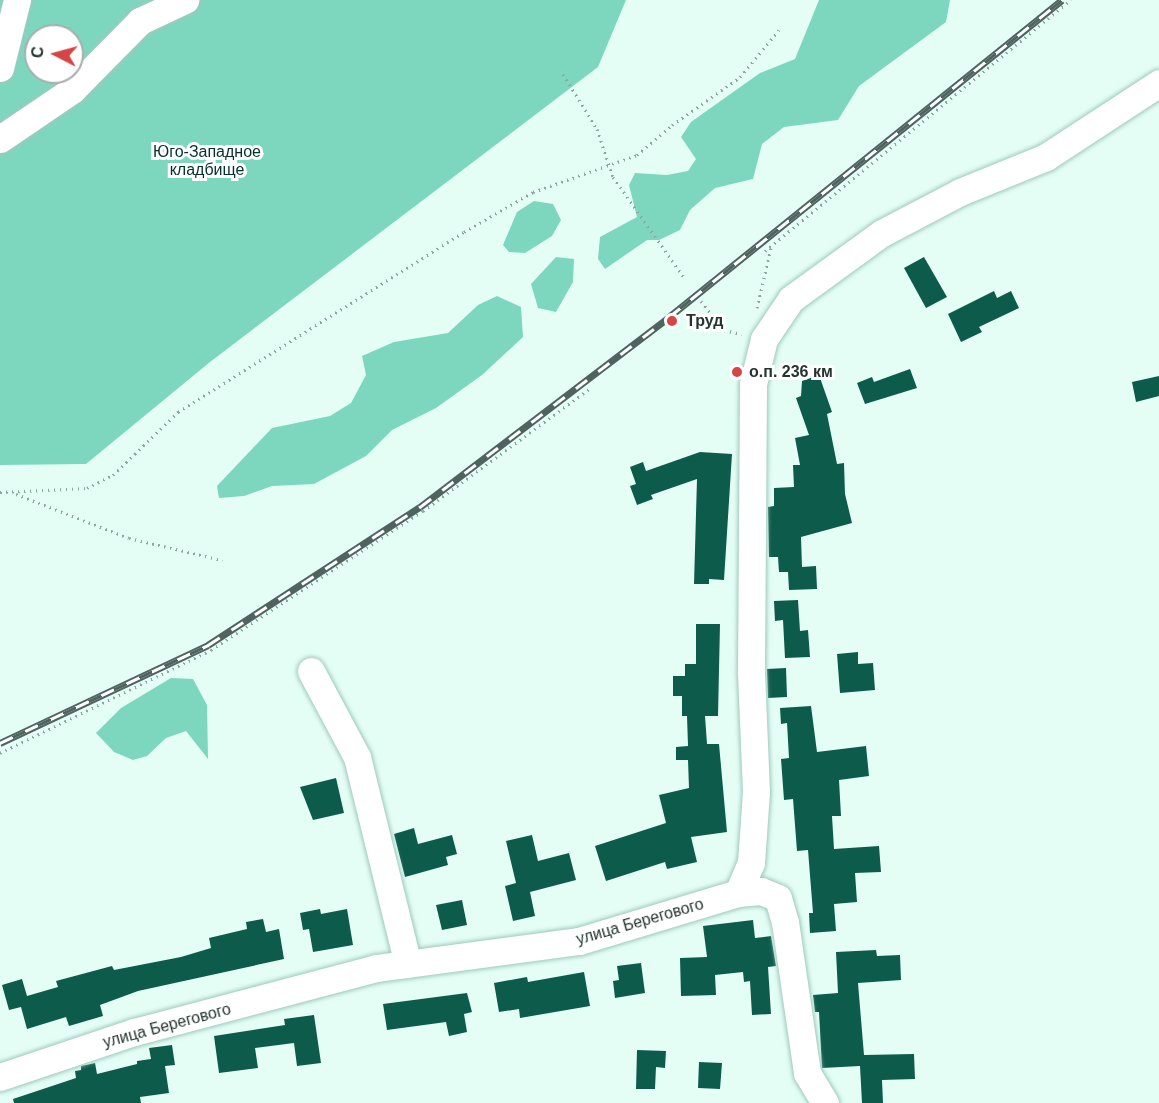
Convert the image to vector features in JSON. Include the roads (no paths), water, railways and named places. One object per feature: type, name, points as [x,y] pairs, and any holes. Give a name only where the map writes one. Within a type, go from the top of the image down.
[{"type":"street","points":[[0,68],[17,0]]},
{"type":"street","points":[[0,139],[72,90],[140,21],[185,0]]},
{"type":"street","points":[[738,894],[751,863],[756,792],[751,673],[753,384],[760,326],[791,299],[882,233],[960,192],[1046,156],[1156,91]]},
{"type":"street","points":[[311,671],[357,757],[408,964]]},
{"type":"street","name":"улица Берегового","points":[[0,1077],[134,1032],[232,1010],[376,968],[579,941],[738,894],[761,891],[778,898],[785,922],[807,1073],[825,1103]]},
{"type":"railway","points":[[0,743],[208,645],[420,507],[669,317],[1062,0]]},
{"type":"place","name":"Труд","points":[[672,321]]},
{"type":"place","name":"о.п. 236 км","points":[[737,372]]},
{"type":"park label","name":"Юго-Западное кладбище","points":[[207,161]]}]
